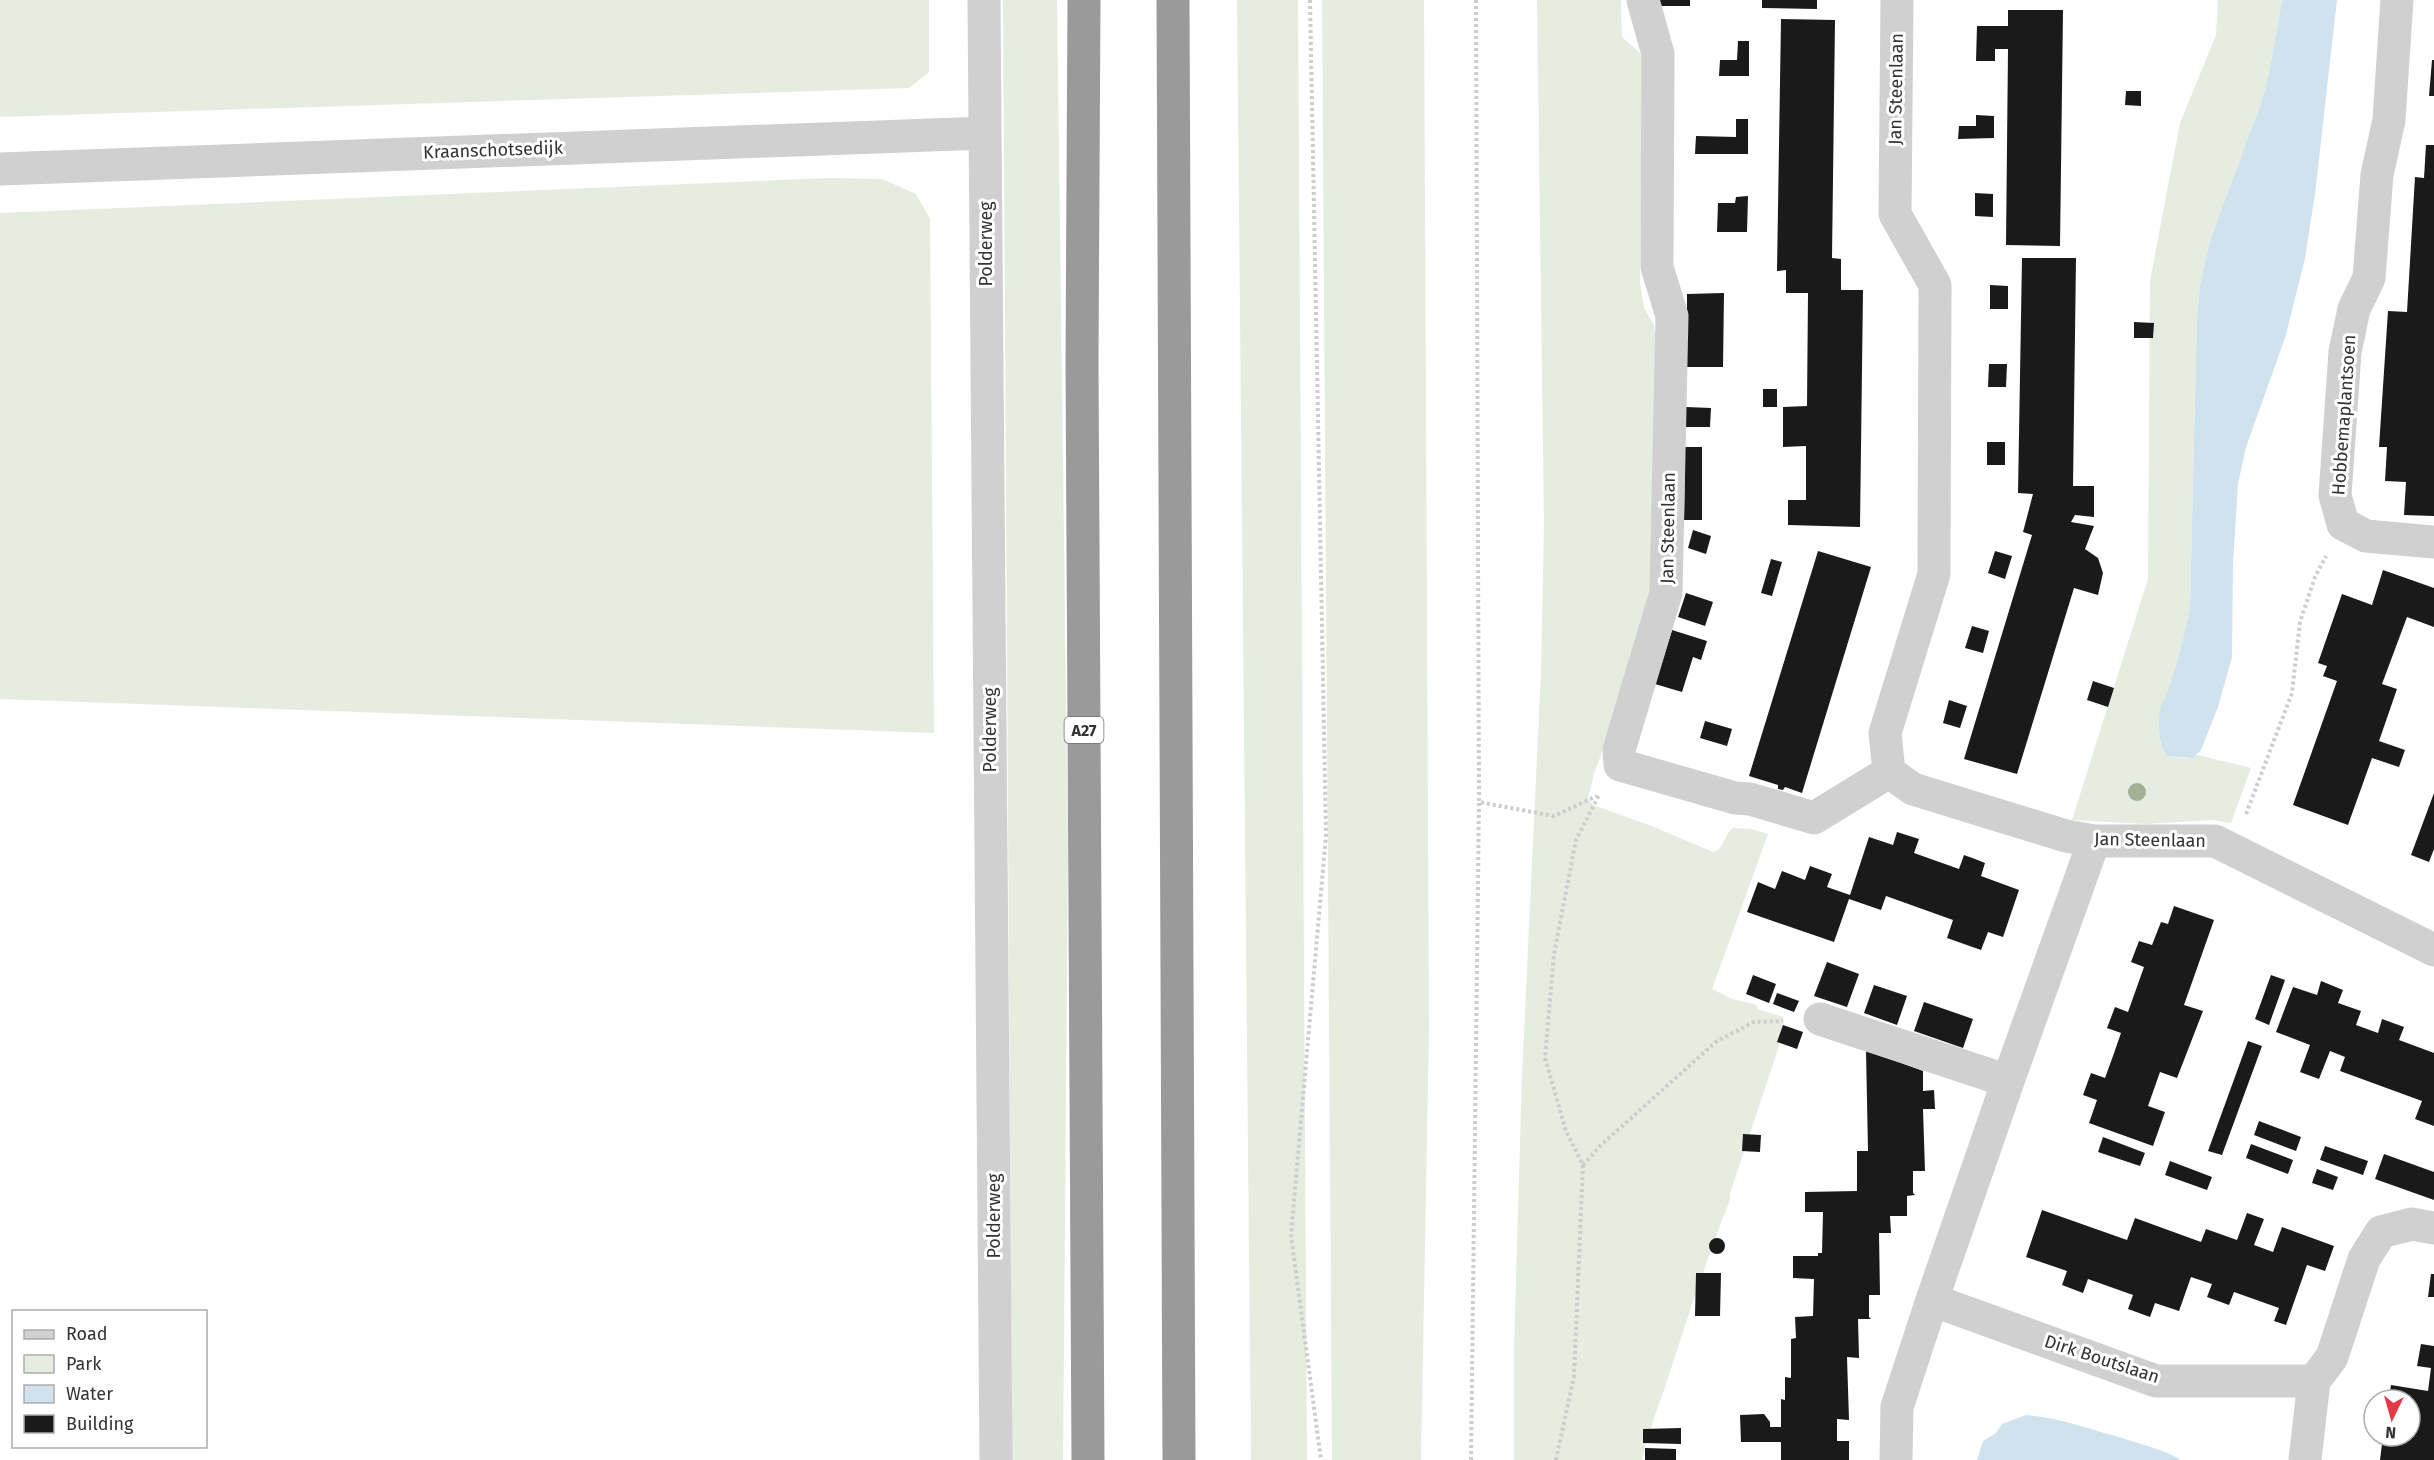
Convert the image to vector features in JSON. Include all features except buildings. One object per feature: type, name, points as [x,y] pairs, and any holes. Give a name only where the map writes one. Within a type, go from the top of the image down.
[{"type":"highway","name":"A27","points":[[1084,0],[1082,374],[1088,1460]]},
{"type":"highway","points":[[1173,0],[1179,1460]]},
{"type":"street","name":"Polderweg","points":[[984,0],[996,1460]]},
{"type":"street","name":"Jan Steenlaan","points":[[1620,765],[1619,750],[1666,593],[1672,316],[1657,267],[1658,54],[1643,0]]},
{"type":"street","name":"Jan Steenlaan","points":[[1897,0],[1894,214],[1935,285],[1934,574],[1885,733],[1889,772],[1913,789],[2066,836],[2094,841],[2215,841],[2434,950]]},
{"type":"street","name":"Hobbemaplantsoen","points":[[2343,524],[2335,495],[2345,352],[2354,309],[2369,278],[2377,175],[2390,120],[2397,0]]},
{"type":"street","name":"Kraanschotsedijk","points":[[0,169],[985,132]]},
{"type":"street","points":[[2343,524],[2366,536],[2434,542]]},
{"type":"street","points":[[1620,765],[1814,818],[1889,772]]},
{"type":"street","points":[[1896,1460],[1897,1407],[2008,1081],[2094,841]]},
{"type":"street","points":[[1820,1018],[2008,1081]]},
{"type":"street","points":[[2305,1460],[2314,1381],[2332,1357],[2364,1258],[2381,1232],[2412,1224],[2434,1228]]},
{"type":"street","name":"Dirk Boutslaan","points":[[1932,1300],[2156,1381],[2314,1381]]},
{"type":"path","points":[[1310,0],[1326,835],[1291,1235],[1321,1460]]},
{"type":"path","points":[[1470,1460],[1479,802],[1476,0]]},
{"type":"path","points":[[2232,850],[2292,693],[2300,622],[2315,577],[2343,524]]},
{"type":"path","points":[[1556,1460],[1574,1376],[1583,1165],[1566,1131],[1545,1058],[1554,954],[1576,840],[1599,795],[1620,765]]},
{"type":"path","points":[[1479,802],[1554,816],[1599,795]]},
{"type":"path","points":[[1583,1165],[1601,1145],[1717,1041],[1754,1023],[1820,1018]]},
{"type":"green space","points":[[0,0],[929,0],[929,72],[909,88],[0,117]]},
{"type":"green space","points":[[1003,0],[1057,0],[1068,849],[1063,1460],[1012,1460]]},
{"type":"green space","points":[[1237,0],[1298,0],[1307,1460],[1251,1460]]},
{"type":"green space","points":[[1322,0],[1424,0],[1429,1029],[1421,1460],[1332,1460]]},
{"type":"green space","points":[[1537,0],[1621,0],[1622,37],[1640,53],[1643,61],[1640,282],[1644,308],[1654,325],[1656,343],[1650,599],[1627,683],[1594,774],[1588,798],[1593,805],[1649,825],[1713,852],[1720,848],[1733,828],[1751,829],[1768,834],[1712,989],[1732,999],[1757,1005],[1757,1009],[1783,1017],[1784,1031],[1730,1193],[1730,1200],[1697,1290],[1642,1460],[1514,1460],[1514,1347],[1522,1076],[1541,672],[1544,525]]},
{"type":"green space","points":[[2218,0],[2282,0],[2269,73],[2261,103],[2210,240],[2200,285],[2197,316],[2190,607],[2186,631],[2163,708],[2159,734],[2167,756],[2184,758],[2198,755],[2251,768],[2231,823],[2213,820],[2146,824],[2072,820],[2148,579],[2150,281],[2180,123],[2216,35]]},
{"type":"green space","points":[[829,178],[882,179],[916,194],[930,219],[934,733],[0,699],[0,213]]},
{"type":"water","points":[[2282,0],[2337,0],[2315,194],[2305,258],[2285,338],[2246,447],[2238,484],[2233,563],[2232,657],[2218,707],[2201,750],[2193,758],[2167,756],[2160,739],[2160,712],[2177,662],[2190,607],[2197,316],[2200,285],[2210,240],[2261,103],[2269,73]]},
{"type":"water","points":[[2026,1415],[2088,1428],[2154,1448],[2181,1460],[1977,1460],[1983,1441],[1996,1433],[2002,1424]]}]
